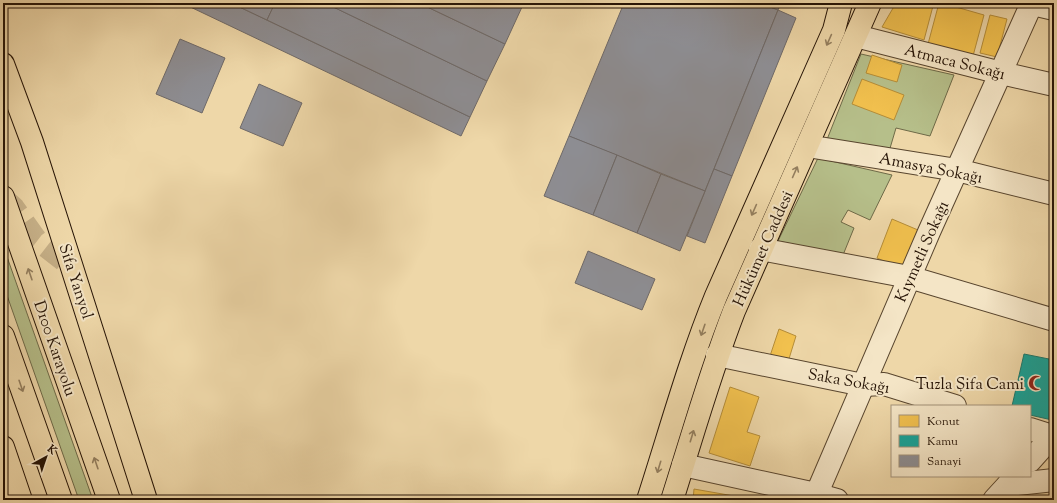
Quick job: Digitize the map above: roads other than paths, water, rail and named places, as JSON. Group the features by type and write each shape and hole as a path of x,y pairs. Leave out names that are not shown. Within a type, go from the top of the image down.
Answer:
{"main road":[{"name":"Hükümet Caddesi","path":"648,500 689,369 708,315 834,30 841,3"},
{"name":"Hükümet Caddesi","path":"672,500 718,355 734,311 760,249 870,3"},
{"name":"Sifa Yanyol","path":"3,64 32,142 146,500"},
{"name":"D100 Karayolu","path":"3,197 109,500"},
{"path":"3,336 61,500"},
{"path":"3,447 21,500"}],"street":[{"path":"1031,3 1054,9"},
{"name":"Kıymetli Sokağı","path":"822,498 863,385 909,277 1031,3"},
{"name":"Atmaca Sokağı","path":"856,36 1054,85"},
{"name":"Amasya Sokağı","path":"807,146 957,170 1054,194"},
{"path":"760,249 909,277 1054,320"},
{"name":"Saka Sokağı","path":"718,355 863,385 884,384 952,405"},
{"path":"1031,429 1053,435 1031,459"},
{"path":"683,465 822,498"},
{"path":"1006,487 1054,480"}],"tunnel":[{"path":"3,198 14,208 36,239 72,267"}],"place":[{"name":"Tuzla Şifa Cami","path":"1036,383"}]}
